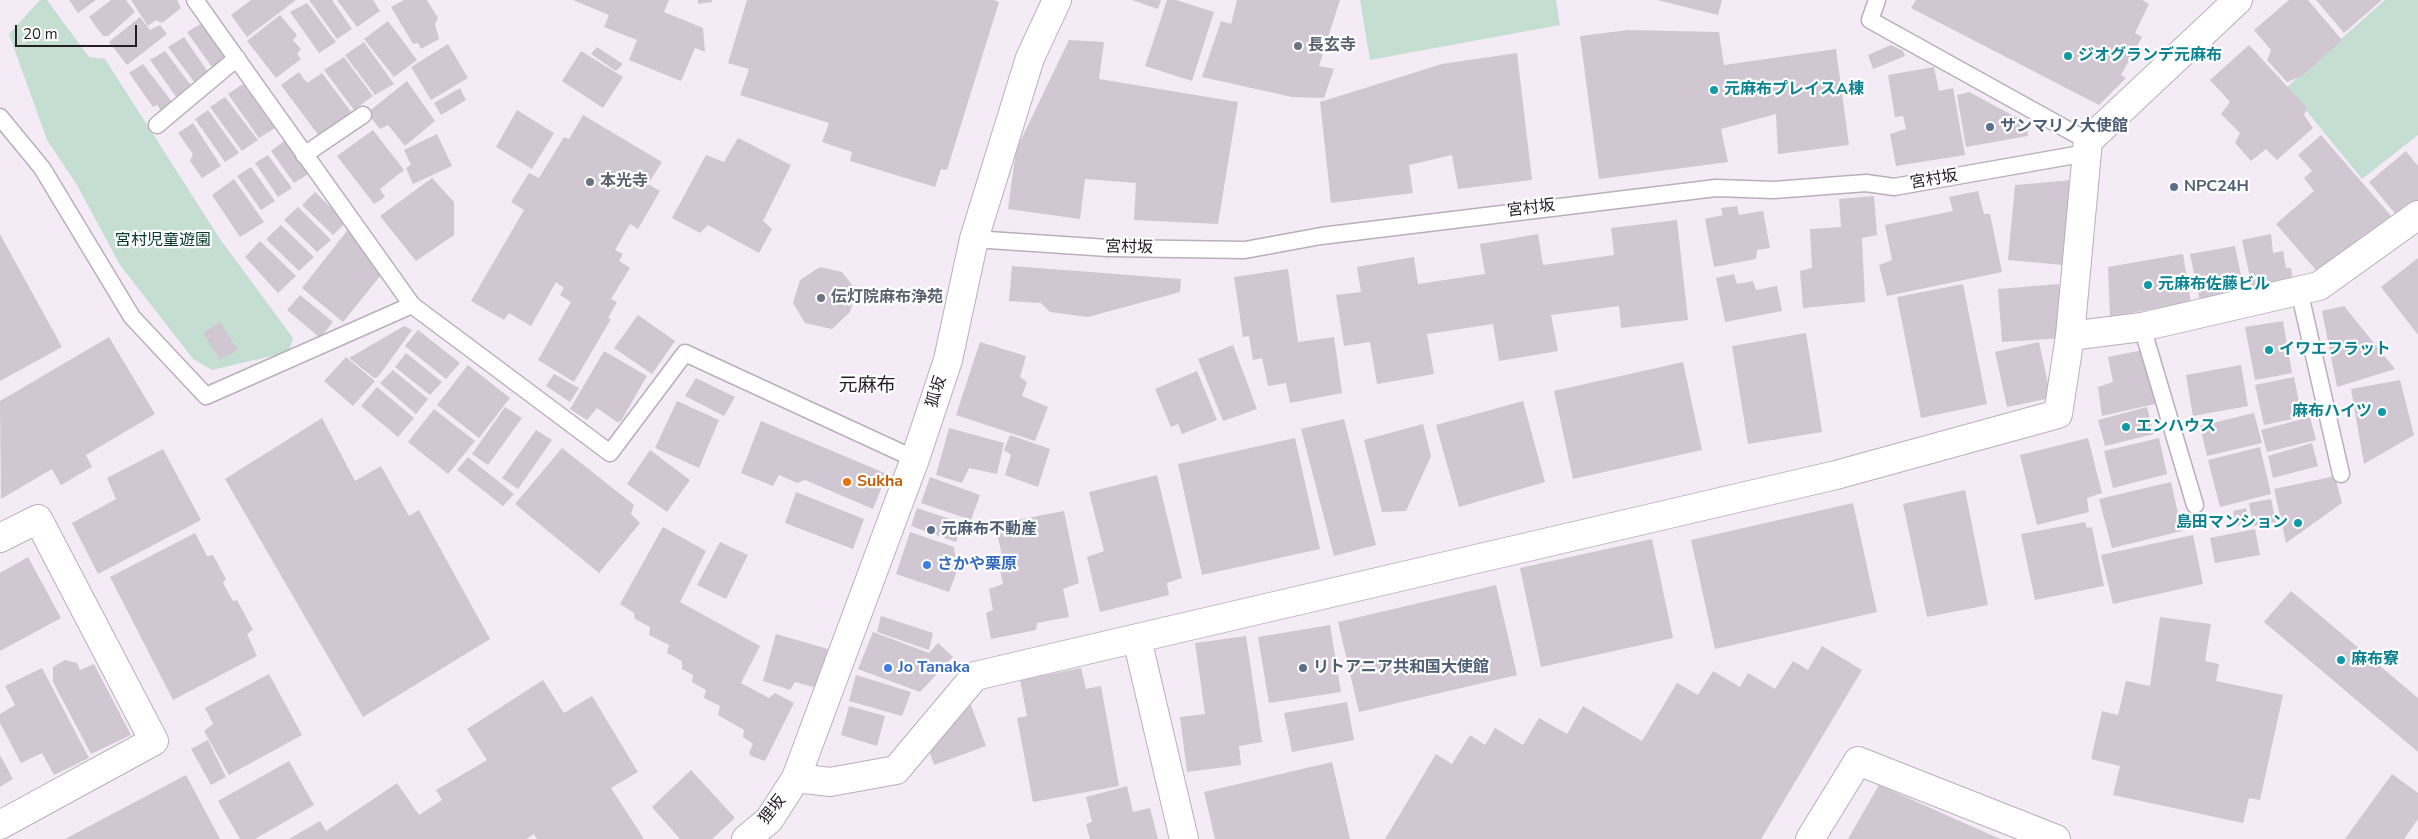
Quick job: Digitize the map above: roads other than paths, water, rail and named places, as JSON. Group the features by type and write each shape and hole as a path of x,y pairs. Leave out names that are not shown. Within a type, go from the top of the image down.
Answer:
{"street":[{"name":"狐坂","path":"796,778 915,459 948,360 974,239 1030,58 1057,0"},
{"path":"796,778 830,782 896,770 975,676 1836,474 2058,414 2070,336 2087,147 2238,0"},
{"path":"2070,336 2142,326 2319,286 2418,215"},
{"path":"0,538 38,519 154,740 0,825"},
{"path":"1137,639 1184,839"},
{"path":"1810,839 1858,761 2056,839"},
{"name":"狸坂","path":"746,839 772,830 796,778"}],"lane":[{"path":"1877,0 1870,20 2087,147"},
{"path":"204,3 237,58 412,305 610,453 685,353 915,459"},
{"path":"157,125 237,58"},
{"path":"304,155 363,115"},
{"path":"0,117 42,168 132,317 206,396 412,305"},
{"name":"宮村坂","path":"974,239 1108,248 1245,250 1321,236 1716,188 1774,190 1866,183 1894,187 2087,147"},
{"path":"2298,290 2341,474"},
{"path":"2142,326 2195,505"}],"place":[{"name":"長玄寺","path":"1298,46"},
{"name":"ジオグランデ元麻布","path":"2068,56"},
{"name":"元麻布プレイスA棟","path":"1714,90"},
{"name":"サンマリノ大使館","path":"1990,127"},
{"name":"本光寺","path":"590,182"},
{"name":"NPC24H","path":"2174,187"},
{"name":"元麻布佐藤ビル","path":"2148,285"},
{"name":"伝灯院麻布浄苑","path":"821,298"},
{"name":"イワエフラット","path":"2269,350"},
{"name":"麻布ハイツ","path":"2382,412"},
{"name":"エンハウス","path":"2126,427"},
{"name":"Sukha","path":"847,482"},
{"name":"島田マンション","path":"2298,523"},
{"name":"元麻布不動産","path":"931,530"},
{"name":"さかや栗原","path":"927,565"},
{"name":"麻布寮","path":"2341,660"},
{"name":"Jo Tanaka","path":"888,668"},
{"name":"リトアニア共和国大使館","path":"1303,668"}],"district":[{"name":"元麻布","path":"867,386"}],"park label":[{"name":"宮村児童遊園","path":"163,241"}]}
